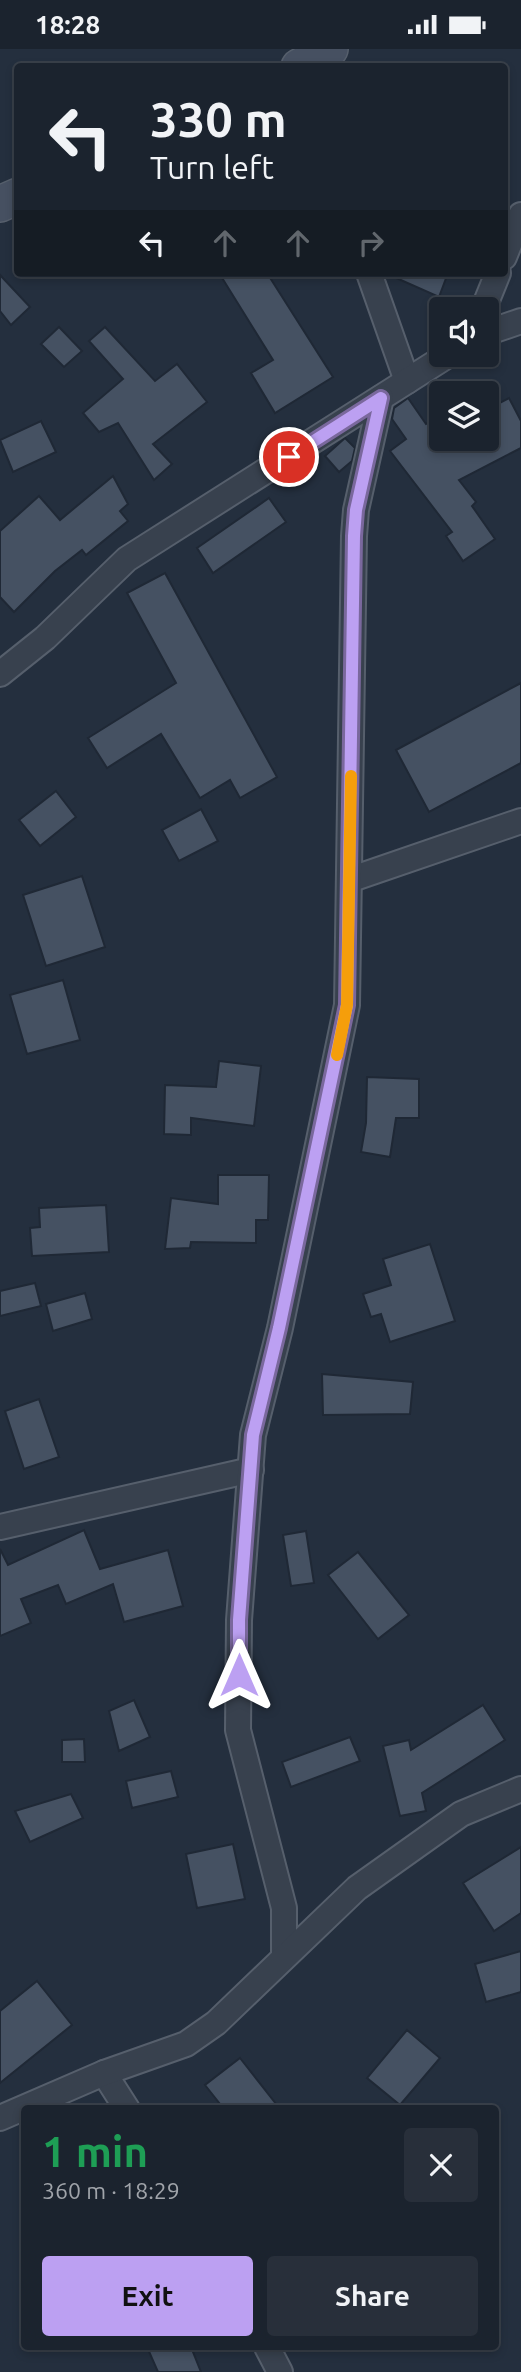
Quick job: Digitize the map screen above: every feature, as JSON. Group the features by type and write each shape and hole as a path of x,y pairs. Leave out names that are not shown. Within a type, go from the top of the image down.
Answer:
{"street":[{"path":"306,63 330,49"},
{"path":"508,247 521,215"},
{"path":"370,277 407,381"},
{"path":"488,297 496,277"},
{"path":"499,329 521,321"},
{"path":"0,674 45,639 127,559 429,367"},
{"path":"284,1956 284,1908 265,1823 239,1730 239,1620 253,1435 282,1315 347,1005 354,536 356,510 381,398"},
{"path":"349,880 521,821"},
{"path":"0,1527 251,1470"},
{"path":"30,2105 104,2073 186,2044 216,2023 357,1888 461,1814 521,1789"},
{"path":"104,2073 124,2105"},
{"path":"0,2118 21,2109"},
{"path":"268,2350 279,2372"}],"building":[{"path":"0,275 30,307 11,325 0,311"},
{"path":"221,277 270,277 333,377 275,413 251,373 273,360"},
{"path":"394,277 446,277 439,297"},
{"path":"59,327 82,351 64,367 41,344"},
{"path":"105,327 155,381 177,364 207,402 153,444 172,464 154,480 118,423 99,432 83,413 123,379 89,341"},
{"path":"408,398 426,424 429,422 429,451 499,451 499,403 509,398 521,421 521,448 459,480 476,502 472,506 495,539 463,561 446,536 452,532 390,451 406,439 392,419 394,408"},
{"path":"41,421 56,452 13,472 0,440"},
{"path":"345,438 355,448 352,461 339,472 325,456"},
{"path":"113,476 128,504 120,511 128,521 86,555 82,550 55,571 14,612 0,597 0,531 39,496 60,520"},
{"path":"269,498 286,522 213,573 197,548"},
{"path":"165,573 277,777 240,798 230,780 200,798 161,734 107,768 88,738 176,683 127,593"},
{"path":"521,683 521,763 429,812 396,750"},
{"path":"56,791 76,817 40,846 19,820"},
{"path":"201,809 218,841 179,861 162,830"},
{"path":"82,876 105,947 46,966 23,895"},
{"path":"63,980 80,1040 27,1054 10,995"},
{"path":"219,1061 261,1066 254,1126 191,1118 191,1135 164,1134 165,1085 216,1087"},
{"path":"367,1077 419,1079 419,1118 396,1118 390,1157 361,1152 366,1123"},
{"path":"218,1175 269,1175 268,1220 256,1220 256,1243 191,1242 190,1248 165,1249 171,1198 218,1204"},
{"path":"106,1205 109,1252 32,1256 30,1228 40,1227 39,1208"},
{"path":"430,1244 455,1321 390,1342 381,1314 371,1317 363,1294 391,1285 383,1259"},
{"path":"35,1283 41,1306 0,1316 0,1291"},
{"path":"85,1293 92,1319 53,1331 46,1304"},
{"path":"322,1374 413,1382 410,1414 323,1415"},
{"path":"39,1399 59,1457 24,1469 5,1411"},
{"path":"84,1530 100,1569 168,1550 183,1606 124,1622 113,1584 66,1604 58,1585 21,1599 31,1623 0,1636 0,1549 8,1565"},
{"path":"306,1531 314,1583 291,1586 283,1535"},
{"path":"358,1552 409,1615 378,1639 328,1575"},
{"path":"134,1700 150,1737 119,1751 109,1711"},
{"path":"483,1705 505,1740 422,1793 426,1811 400,1816 383,1746 409,1740 411,1750"},
{"path":"350,1737 360,1761 291,1787 282,1762"},
{"path":"84,1739 85,1762 62,1762 62,1740"},
{"path":"171,1771 178,1797 132,1808 126,1781"},
{"path":"71,1794 83,1818 30,1842 15,1811"},
{"path":"233,1844 245,1899 197,1908 186,1854"},
{"path":"521,1847 521,1913 494,1931 463,1883"},
{"path":"521,1951 521,1992 486,2002 475,1964"},
{"path":"37,1981 72,2025 0,2083 0,2011"},
{"path":"407,2030 440,2058 400,2105 367,2078"},
{"path":"240,2058 277,2105 221,2105 205,2085"},
{"path":"148,2350 192,2350 201,2372 158,2372"}],"slow traffic":[{"path":"337,1055 347,1005 351,776"}],"route":[{"path":"239,1675 239,1620 253,1435 279,1328 347,1005 354,536 356,510 381,398 289,457"}]}
